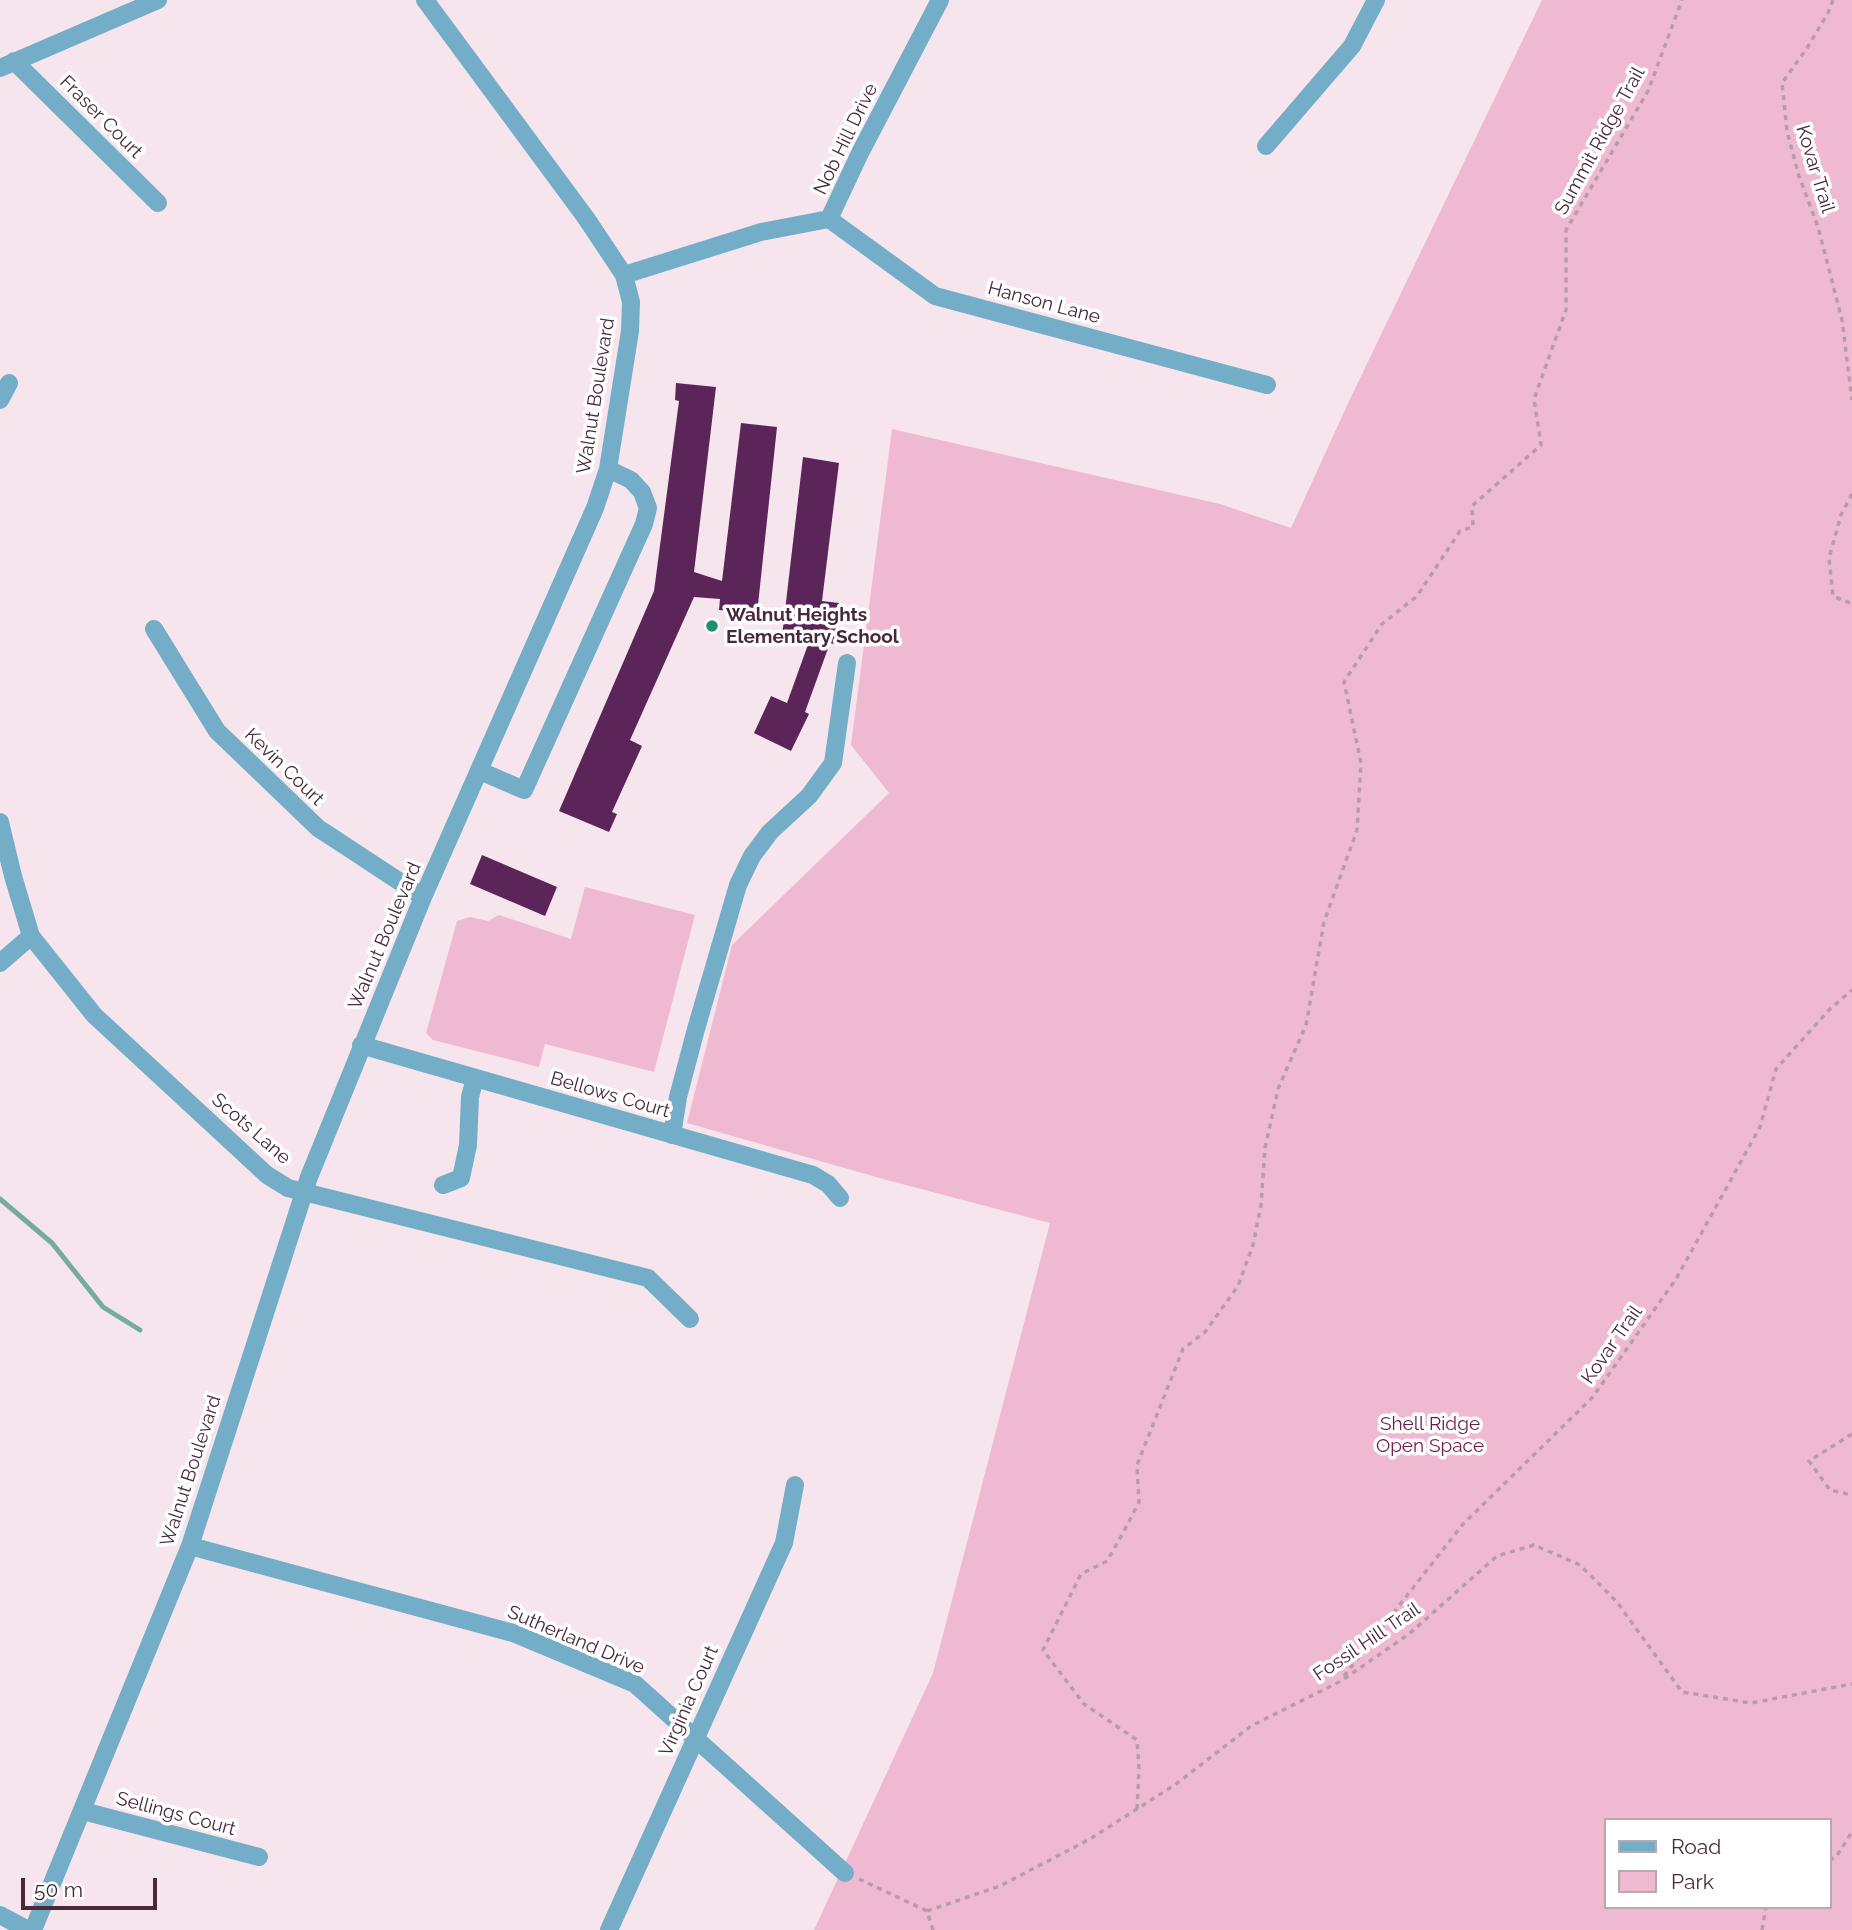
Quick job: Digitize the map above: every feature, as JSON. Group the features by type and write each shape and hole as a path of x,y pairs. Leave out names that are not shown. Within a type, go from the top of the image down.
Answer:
{"street":[{"path":"7,64 158,0"},
{"name":"Walnut Boulevard","path":"31,1930 83,1811 190,1546 303,1192 361,1045 393,975 423,897 595,508 608,469 630,331 631,302 624,275 586,218 425,0"},
{"name":"Nob Hill Drive","path":"624,275 761,233 829,219 860,153 940,0"},
{"path":"1266,146 1352,46 1376,0"},
{"name":"Fraser Court","path":"7,64 158,203"},
{"name":"Hanson Lane","path":"829,219 935,296 1267,385"},
{"path":"0,400 9,383"},
{"path":"480,771 524,790 644,524 648,508 642,492 631,480 608,469"},
{"name":"Kevin Court","path":"154,629 217,731 318,828 423,897"},
{"path":"672,1135 678,1097 738,885 752,856 770,832 809,796 833,763 847,663"},
{"name":"Scots Lane","path":"0,822 32,936 94,1015 267,1175 288,1188 648,1278 690,1319"},
{"path":"0,963 32,936"},
{"name":"Bellows Court","path":"361,1045 813,1175 828,1184 840,1198"},
{"path":"443,1185 461,1178 468,1145 470,1097 475,1078"},
{"name":"Virginia Court","path":"609,1930 784,1543 795,1485"},
{"name":"Sutherland Drive","path":"190,1546 513,1633 635,1684 845,1873"},
{"name":"Sellings Court","path":"83,1811 259,1857"},
{"path":"0,1914 31,1930"}],"path":[{"name":"Summit Ridge Trail","path":"1137,1809 1139,1769 1136,1740 1084,1704 1043,1650 1081,1574 1107,1561 1123,1533 1139,1502 1137,1465 1183,1349 1205,1332 1238,1286 1253,1245 1261,1205 1265,1149 1278,1089 1306,1025 1324,922 1357,830 1360,763 1344,682 1382,624 1417,596 1460,531 1473,527 1472,506 1541,445 1534,399 1566,310 1566,230 1648,91 1682,0"},
{"name":"Kovar Trail","path":"1833,0 1814,37 1782,83 1787,131 1799,176 1818,227 1843,320 1852,400"},
{"path":"1852,494 1841,515 1829,558 1833,596 1852,604"},
{"name":"Kovar Trail","path":"1341,1681 1463,1524 1592,1398 1682,1268 1760,1127 1776,1069 1829,1010 1852,990"},
{"path":"1852,1434 1809,1461 1830,1490 1852,1495"},
{"name":"Fossil Hill Trail","path":"927,1910 1000,1886 1090,1839 1176,1784 1251,1726 1341,1681 1409,1634 1497,1556 1534,1545 1580,1565 1608,1593 1682,1692 1751,1703 1852,1684"},
{"path":"1831,1859 1836,1857 1852,1832"},
{"path":"845,1873 927,1910 933,1930"},
{"path":"1762,1930 1766,1909"}],"green space":[{"name":"Shell Ridge Open Space","path":"1542,0 1852,0 1852,1930 814,1930 933,1673 1050,1223 687,1123 732,945 889,793 851,745 892,429 1220,504 1291,528"},
{"path":"585,887 695,915 654,1072 545,1044 539,1067 433,1040 426,1033 457,921 470,917 488,921 499,915 571,939"}],"building":[{"path":"676,383 716,387 694,572 722,581 741,423 777,427 757,614 719,610 720,599 694,597 630,740 642,746 612,812 617,814 609,832 559,811 654,591 679,401 675,400"},
{"path":"803,457 839,463 822,601 839,603 834,644 830,643 805,712 809,714 791,751 754,733 771,696 787,703 810,639 782,636"},
{"path":"482,855 557,887 545,916 470,884"}],"waterway":[{"path":"0,1199 52,1243 103,1307 140,1330"}],"place":[{"name":"Walnut Heights Elementary School","path":"712,626"}]}
